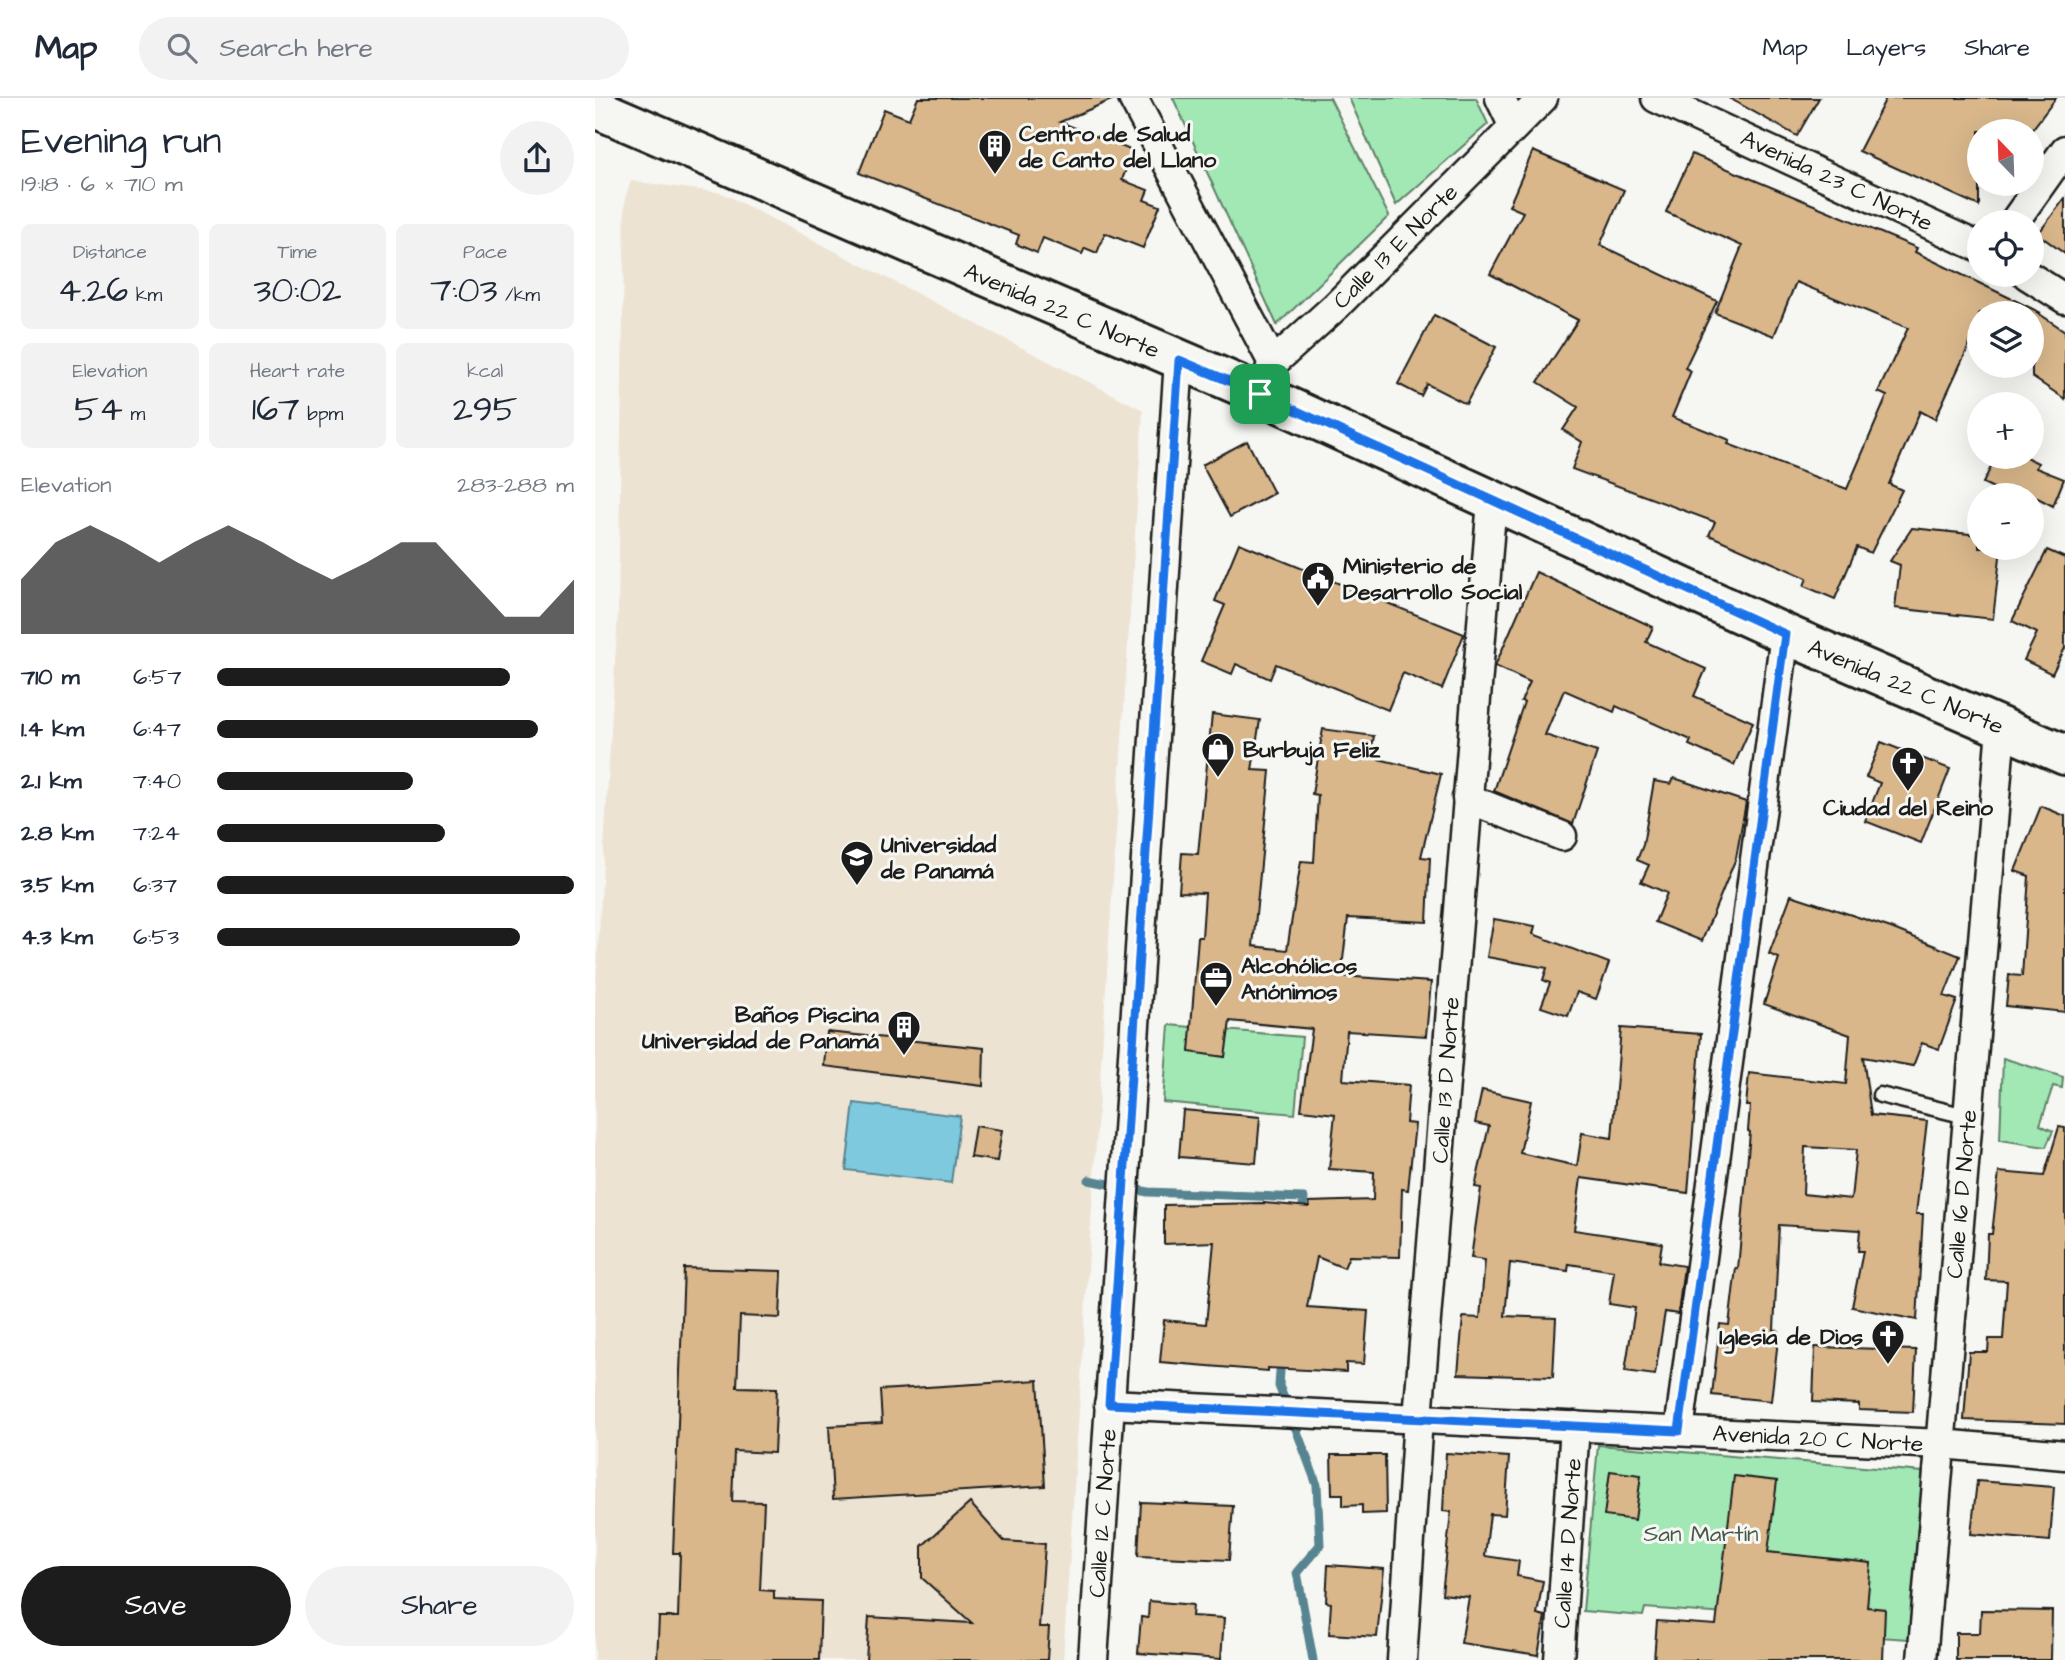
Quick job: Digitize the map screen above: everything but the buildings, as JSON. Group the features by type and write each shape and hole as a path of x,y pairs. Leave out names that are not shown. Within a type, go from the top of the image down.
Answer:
{"street":[{"path":"1133,98 1267,379"},
{"path":"1500,98 1514,127"},
{"name":"Calle 13 E Norte","path":"1267,379 1543,98"},
{"name":"Avenida 23 C Norte","path":"1656,98 1691,104 1967,241"},
{"name":"Avenida 22 C Norte","path":"595,108 1179,360 1267,379 1492,499 1785,634 2065,755"},
{"path":"2022,210 2065,150"},
{"path":"2044,286 2065,299"},
{"name":"Calle 12 C Norte","path":"1093,1660 1179,360"},
{"name":"Calle 13 D Norte","path":"1402,1660 1418,1418 1492,499"},
{"path":"1679,1431 1785,634"},
{"name":"Calle 16 D Norte","path":"1922,1660 1966,1115 2001,728"},
{"path":"1467,798 1562,836"},
{"name":"Avenida 20 C Norte","path":"1109,1404 1941,1444 2065,1455"},
{"name":"Calle 14 D Norte","path":"1559,1660 1576,1426"}],"lane":[{"path":"1880,1095 1966,1115"}],"shaded area":[{"name":"Universidad de Panamá","path":"631,181 722,193 1143,410 1063,1660 595,1660 595,999 618,613 625,199"}],"green space":[{"path":"1173,98 1330,98 1389,216 1277,325"},
{"path":"1349,98 1476,98 1488,124 1396,205"},
{"path":"1169,1025 1302,1037 1295,1114 1163,1102"},
{"path":"2003,1058 2063,1077 2062,1088 2053,1086 2040,1125 2053,1131 2046,1147 2000,1140"},
{"name":"San Martín","path":"1598,1445 1923,1472 1909,1639 1833,1634 1740,1615 1645,1608 1643,1616 1583,1611"}],"water":[{"path":"854,1103 960,1116 951,1183 846,1170"}],"waterway":[{"path":"1089,1180 1148,1192 1304,1198 1301,1218"},
{"path":"1281,1357 1279,1386 1288,1408"},
{"path":"1292,1418 1317,1485 1320,1545 1297,1572 1313,1660"}],"place":[{"name":"Centro de Salud de Canto del Llano","path":"995,176"},
{"name":"Ministerio de Desarrollo Social","path":"1318,608"},
{"name":"Burbuja Feliz","path":"1218,779"},
{"name":"Ciudad del Reino","path":"1908,793"},
{"name":"Universidad de Panamá","path":"857,887"},
{"name":"Alcohólicos Anónimos","path":"1216,1008"},
{"name":"Baños Piscina Universidad de Panamá","path":"904,1057"},
{"name":"Iglesia de Dios","path":"1888,1366"}],"route":[{"path":"1179,360 1260,394 1785,634 1679,1431 1109,1404 1179,360"}]}
